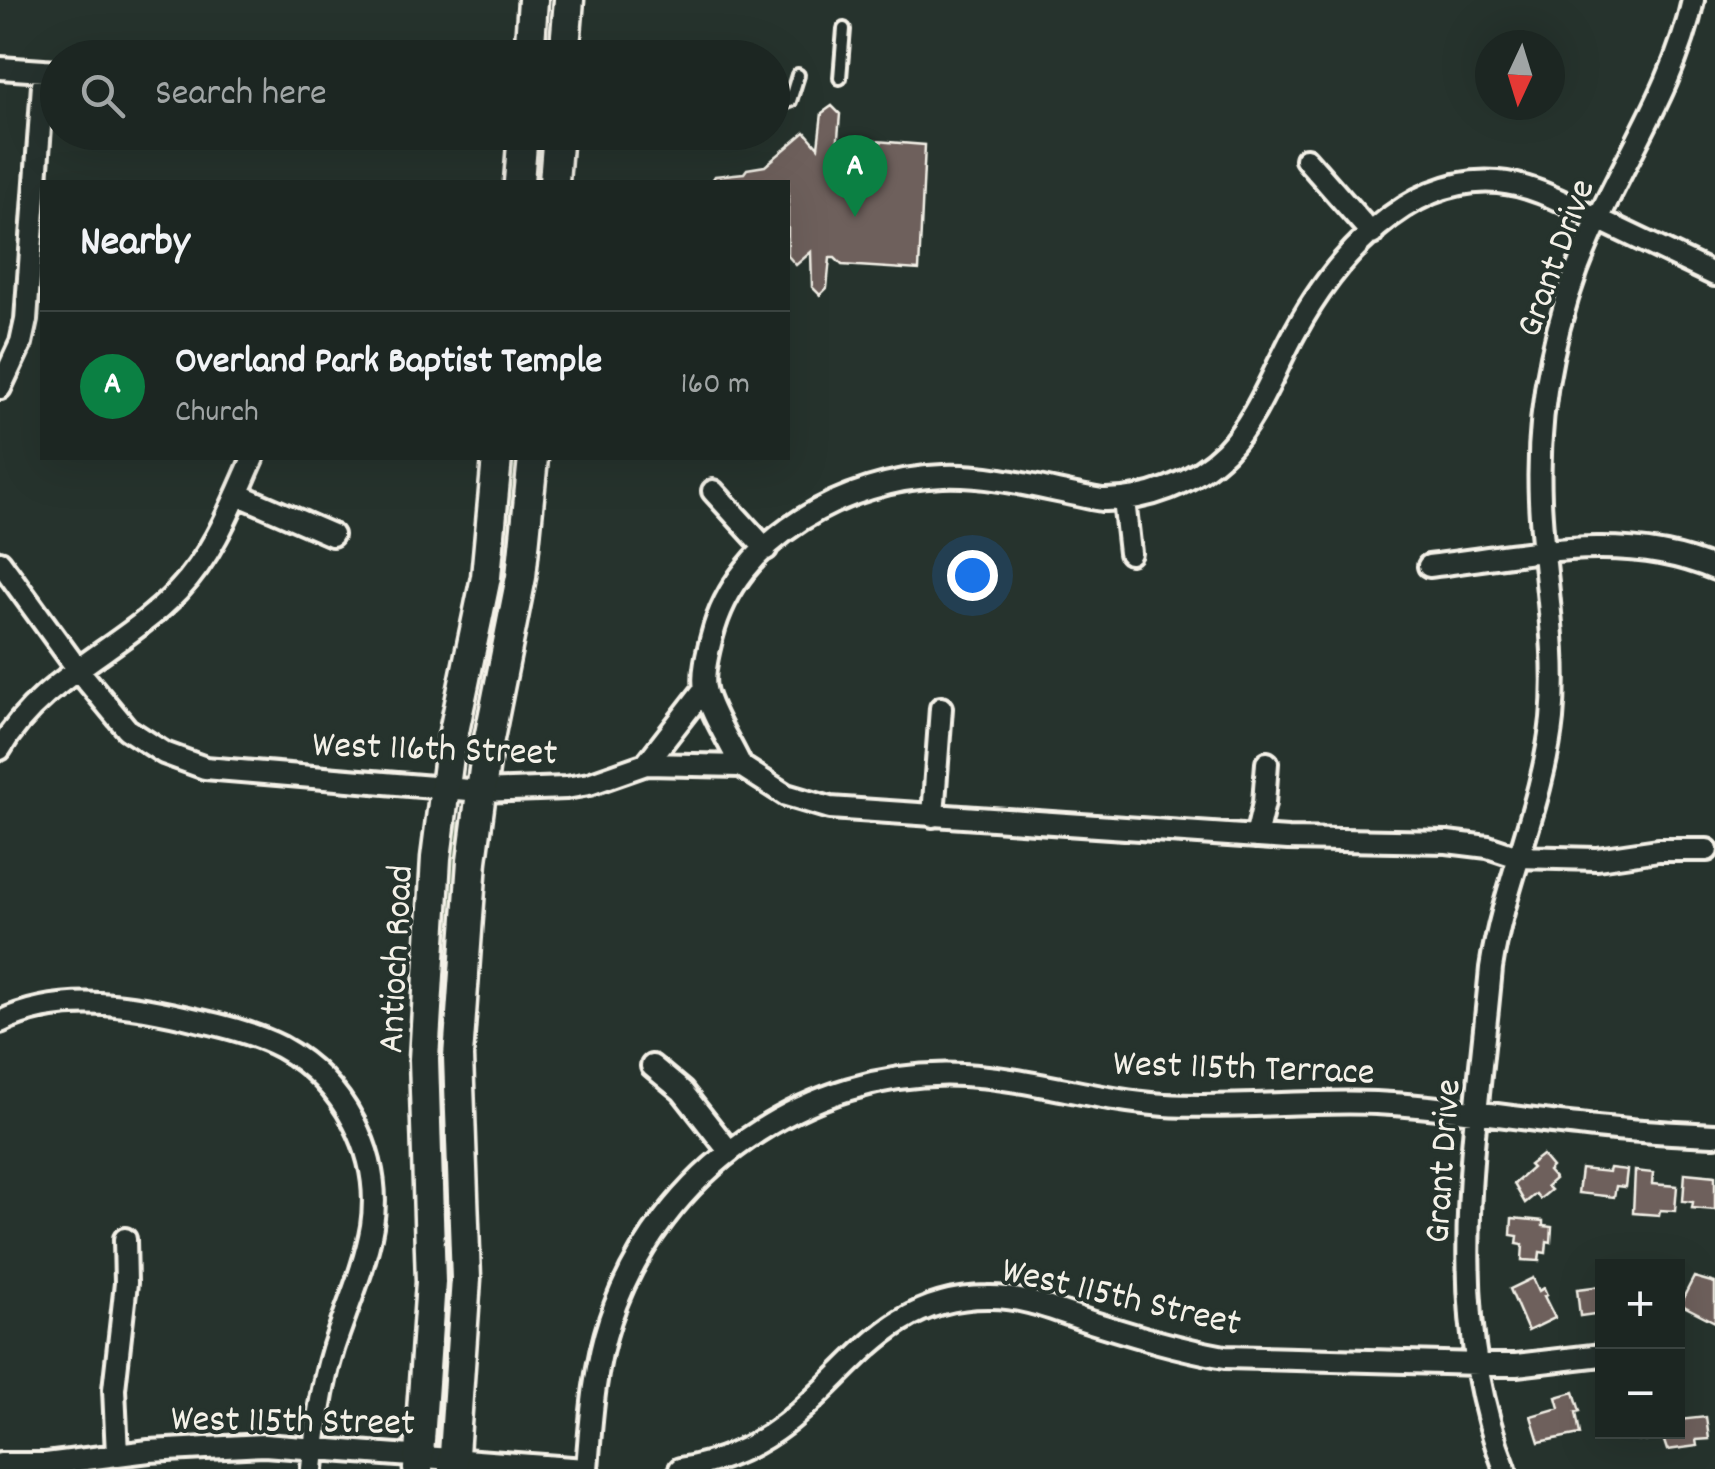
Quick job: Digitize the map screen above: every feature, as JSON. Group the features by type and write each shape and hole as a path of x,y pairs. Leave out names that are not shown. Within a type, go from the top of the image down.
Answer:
{"main road":[{"path":"530,40 533,0"},
{"path":"566,40 569,0"},
{"path":"519,180 522,150"},
{"path":"554,180 557,150"},
{"name":"Antioch Road","path":"418,1462 432,1282 424,1023 444,789 486,577 497,460"},
{"name":"Antioch Road","path":"454,1463 466,1279 458,1058 472,861 481,791 522,577 533,460"}],"street":[{"name":"Grant Drive","path":"1506,1469 1477,1364 1468,1294 1468,1243 1490,968 1498,924 1534,810 1552,718 1554,671 1540,467 1544,406 1566,303 1598,220 1674,65 1693,0"},
{"path":"0,68 40,71"},
{"path":"0,388 21,342 26,320 42,150"},
{"path":"1306,158 1372,234"},
{"path":"1707,850 1658,850 1598,859 1518,857 1488,847 1447,842 1256,837 812,804 786,795 740,766 705,688 708,652 724,602 738,579 785,531 830,504 865,489 906,479 971,476 1102,500 1124,500 1168,489 1200,472 1224,454 1246,424 1316,296 1339,267 1400,209 1422,196 1474,181 1501,182 1540,192 1715,275"},
{"path":"0,749 8,734 43,696 176,594 216,538 252,460"},
{"path":"713,491 766,549"},
{"path":"237,494 332,535"},
{"path":"1124,500 1130,553"},
{"path":"1428,566 1617,548 1662,554 1715,569"},
{"name":"West 116th Street","path":"0,562 126,729 177,760 236,773 481,791 577,786 646,764 740,766"},
{"path":"646,764 705,688"},
{"path":"933,816 941,708"},
{"path":"1256,837 1267,763"},
{"path":"0,1022 24,1012 64,1004 172,1014 250,1034 296,1057 334,1091 360,1133 372,1180 372,1226 322,1389 313,1459"},
{"path":"652,1066 682,1092 728,1151"},
{"name":"West 115th Terrace","path":"586,1469 598,1365 610,1320 627,1277 649,1239 676,1203 728,1151 756,1130 823,1098 870,1083 961,1074 1166,1105 1376,1103 1582,1126 1715,1135"},
{"path":"118,1455 114,1389 126,1282 124,1239"},
{"name":"West 115th Street","path":"680,1469 733,1454 782,1427 870,1343 907,1318 934,1306 977,1297 1022,1300 1184,1350 1225,1357 1516,1364 1595,1356"},
{"name":"West 115th Street","path":"0,1464 46,1464 226,1445 313,1459 586,1469"}],"lane":[{"path":"840,78 844,29"},
{"path":"790,101 798,75"}],"green space":[{"path":"509,460 525,460 513,582 479,744 474,743 474,736 501,597"},
{"path":"454,823 459,823 459,834 448,981 456,1210 444,1416 450,1250 441,1191 435,1080 447,872"}],"building":[{"path":"832,106 840,114 837,150 851,139 925,145 919,270 842,265 830,258 827,288 820,295 812,287 811,252 796,265 790,258 790,180 712,180 715,176 765,166 784,150 790,150 790,145 805,132 818,147 822,113"},
{"path":"1542,1155 1552,1167 1548,1171 1555,1179 1547,1186 1551,1190 1540,1199 1536,1194 1525,1203 1514,1184"},
{"path":"1610,1168 1627,1170 1625,1187 1616,1186 1614,1197 1578,1193 1581,1169 1609,1172"},
{"path":"1635,1171 1653,1173 1652,1184 1677,1186 1675,1211 1660,1210 1659,1215 1633,1213"},
{"path":"1685,1173 1715,1176 1715,1210 1692,1208 1693,1202 1683,1201"},
{"path":"1512,1218 1543,1221 1543,1226 1552,1227 1551,1242 1547,1241 1546,1253 1540,1252 1539,1261 1522,1260 1523,1245 1517,1244 1518,1236 1511,1235"},
{"path":"1694,1277 1715,1283 1715,1322 1685,1307 1685,1294"},
{"path":"1533,1278 1539,1291 1544,1288 1555,1318 1528,1331 1510,1289"},
{"path":"1595,1287 1595,1314 1580,1316 1577,1289"},
{"path":"1574,1392 1580,1411 1576,1412 1580,1434 1539,1442 1531,1416 1559,1408 1556,1397"},
{"path":"1706,1417 1709,1439 1696,1440 1697,1446 1667,1450 1663,1439 1685,1439 1685,1419"}],"place":[{"name":"Overland Park Baptist Temple","path":"855,217"}]}
